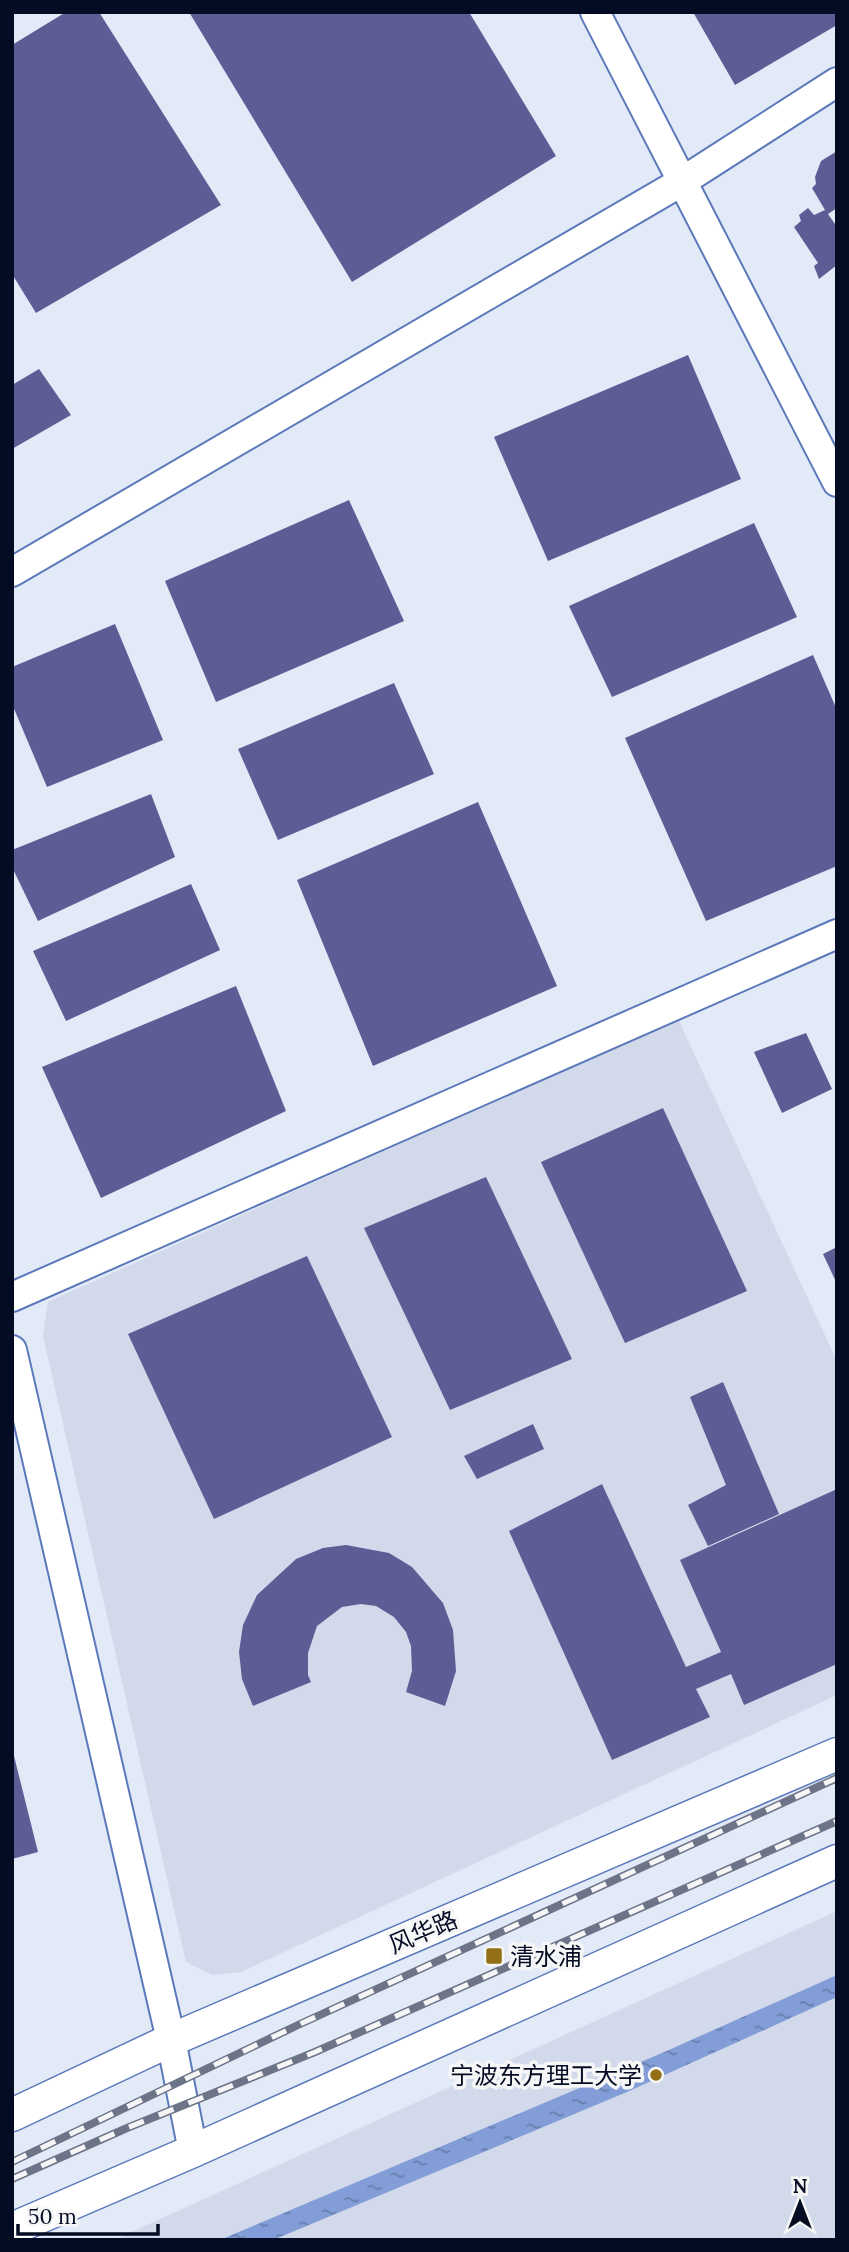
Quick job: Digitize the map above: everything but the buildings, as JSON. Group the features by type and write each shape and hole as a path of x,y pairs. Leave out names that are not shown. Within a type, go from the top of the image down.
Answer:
{"main road":[{"name":"风华路","path":"12,2115 171,2040 837,1754"},
{"path":"12,2229 193,2151 837,1861"}],"street":[{"path":"595,12 837,482"},
{"path":"12,572 683,181 837,82"},
{"path":"12,1297 837,934"},
{"path":"12,1350 171,2040 193,2151"}],"shaded area":[{"path":"678,1019 837,1361 837,1695 241,1972 212,1975 186,1962 43,1336 48,1302"},
{"name":"宁波东方理工大学","path":"837,1911 837,2240 114,2240"}],"water":[{"path":"837,1975 837,1997 627,2092 273,2240 220,2240 662,2053"}],"railway":[{"path":"12,2162 298,2025 837,1778"},
{"path":"12,2179 127,2128 315,2052 837,1821"}],"place":[{"name":"清水浦","path":"494,1956"},
{"name":"宁波东方理工大学","path":"656,2075"}]}
